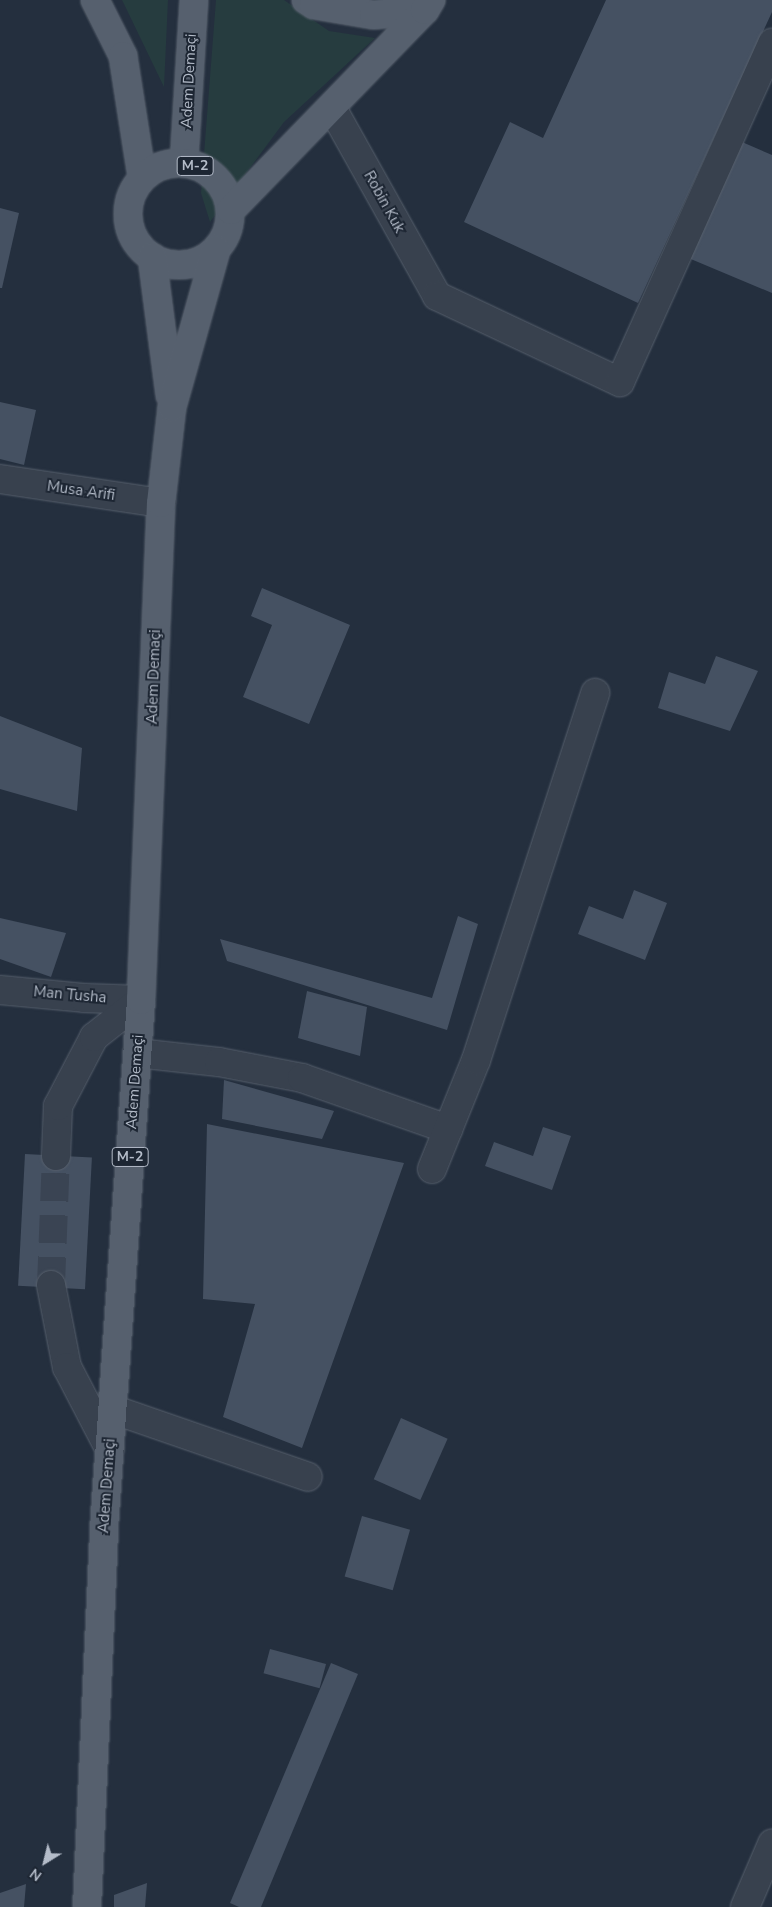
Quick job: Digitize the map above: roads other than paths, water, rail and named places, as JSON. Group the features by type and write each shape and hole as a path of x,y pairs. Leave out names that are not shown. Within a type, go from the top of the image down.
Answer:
{"main road":[{"path":"95,0 123,56 142,178"},
{"name":"Adem Demaçi","path":"184,162 194,0"},
{"path":"306,0 314,5 374,15 428,5"},
{"path":"231,210 332,108 428,5"},
{"name":"M-2","path":"184,162 206,170 212,175 222,186 231,210 228,230 216,250 196,262 174,265 152,257 135,241 128,220 130,197 142,178 161,165 184,162"},
{"name":"Adem Demaçi","path":"87,1907 112,1409 141,1000 161,503 172,407 216,250"},
{"name":"Adem Demaçi","path":"152,257 172,407"}],"street":[{"name":"Robin Kuk","path":"332,108 437,296 620,382 772,43"},
{"name":"Musa Arifi","path":"0,479 161,503"},
{"path":"432,1169 476,1060 595,692"},
{"name":"Man Tusha","path":"0,990 84,998 141,1000"},
{"path":"56,1156 58,1106 94,1037 141,1000"},
{"path":"137,1053 219,1062 302,1078 448,1129"},
{"path":"51,1285 67,1367 110,1450"},
{"path":"112,1409 308,1477"},
{"path":"745,1907 772,1844"}],"tunnel":[{"path":"51,1285 56,1156"}]}
